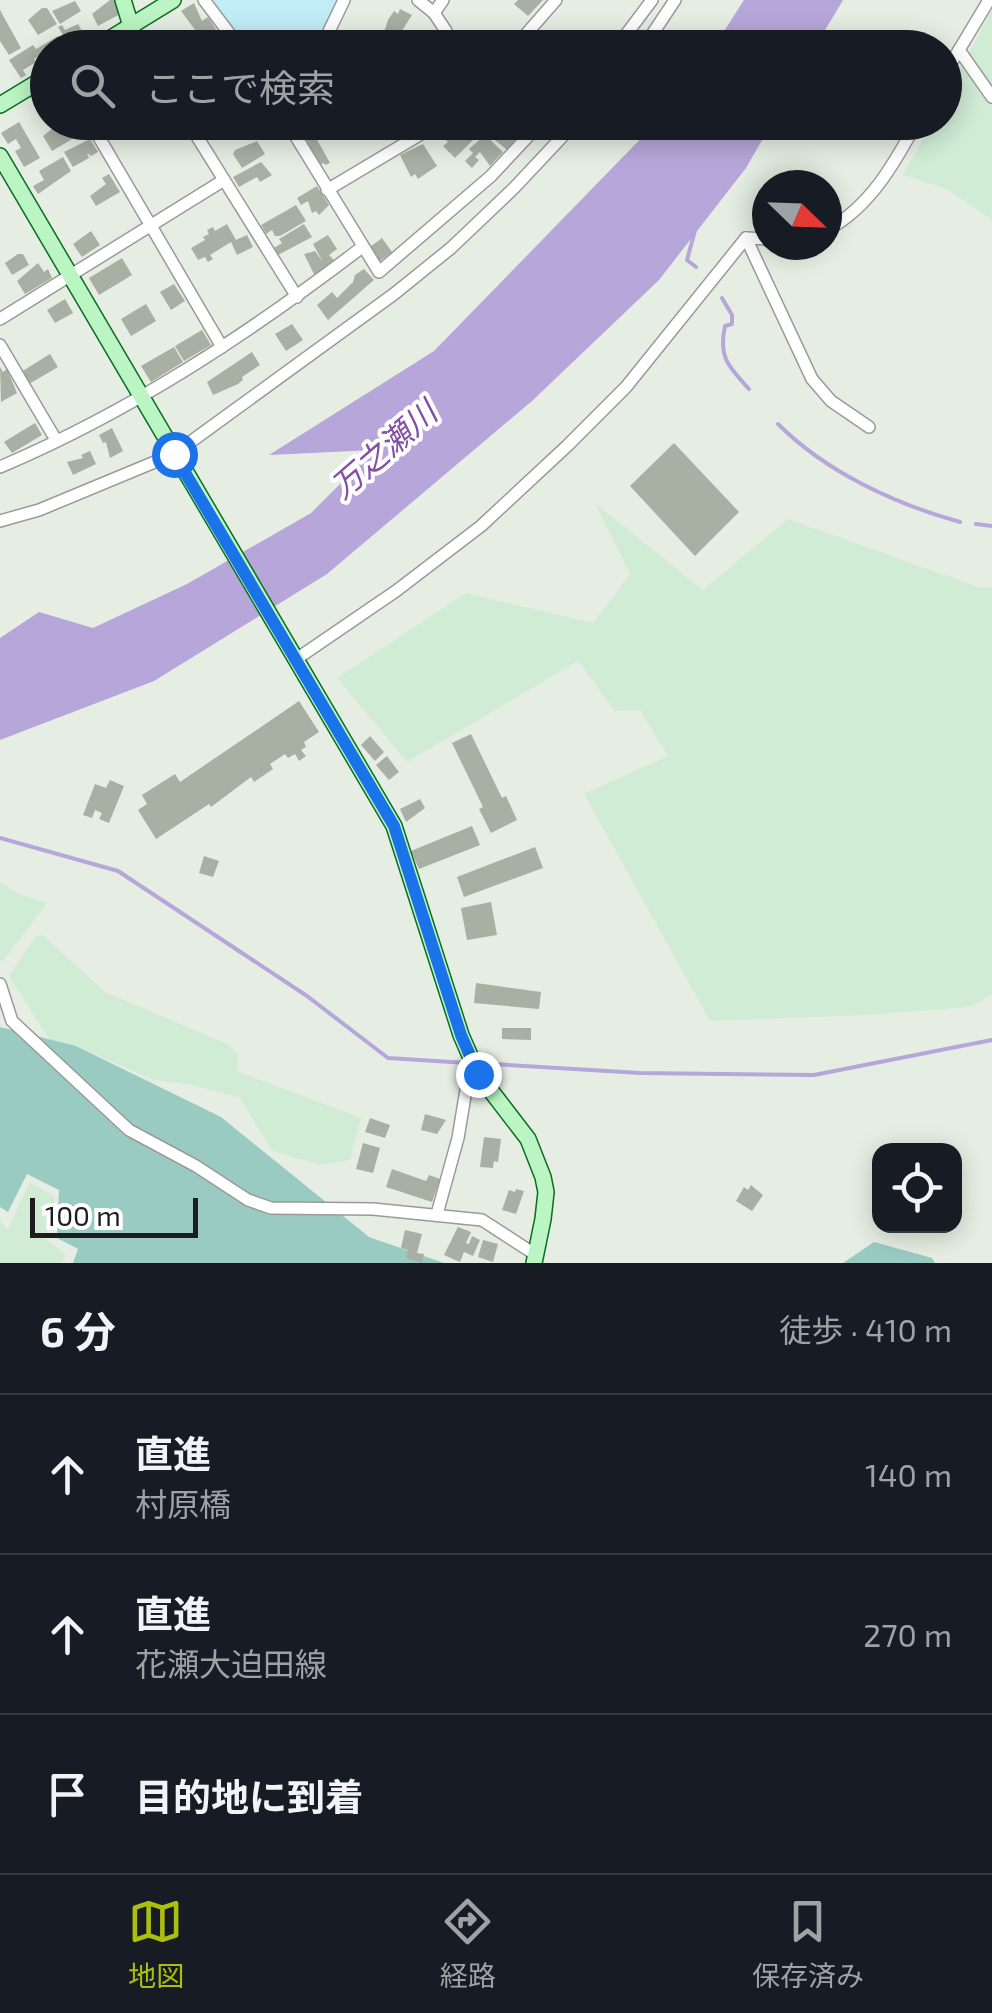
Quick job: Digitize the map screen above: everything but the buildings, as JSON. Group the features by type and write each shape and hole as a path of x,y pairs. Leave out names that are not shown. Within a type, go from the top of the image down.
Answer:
{"street":[{"path":"124,0 133,30"},
{"path":"124,30 173,0"},
{"path":"204,0 227,30"},
{"path":"329,30 344,0"},
{"path":"418,0 434,13 445,30"},
{"path":"434,13 443,0"},
{"path":"530,30 556,0"},
{"path":"630,30 652,0"},
{"path":"655,30 675,0"},
{"path":"962,45 989,0"},
{"path":"962,54 992,97"},
{"path":"0,105 30,87"},
{"path":"100,140 222,347"},
{"path":"199,140 296,297"},
{"path":"298,140 379,272 492,176 518,140"},
{"path":"327,190 411,140"},
{"path":"0,521 176,458 451,248 559,140"},
{"path":"842,221 870,196 906,140"},
{"path":"0,156 394,826 461,1035 478,1074 528,1139 542,1177 546,1192 535,1259 482,1220 437,1214 271,1208 248,1200 196,1166 128,1130 12,1021 0,984"},
{"path":"0,318 224,180"},
{"path":"294,658 396,591 470,534 566,446 626,387 746,238"},
{"path":"746,238 752,238"},
{"path":"746,238 812,379 831,401 869,428"},
{"path":"0,467 142,399 296,297 362,248"},
{"path":"0,346 56,440"},
{"path":"437,1214 458,1138 466,1090 478,1074"}],"green space":[{"path":"992,10 992,220 949,190 903,175 923,140 962,140 962,66"},
{"path":"595,503 703,590 788,519 978,587 992,587 992,995 969,1007 710,1021 584,794 668,756 640,710 615,711 578,661 407,762 337,678 466,593 593,623 630,574"},
{"path":"0,882 19,894 47,903 3,961 0,960"},
{"path":"43,935 105,992 227,1044 238,1054 237,1071 361,1118 350,1160 320,1165 272,1151 240,1098 153,1080 76,1046 49,1039 9,976 36,936"},
{"path":"30,1182 55,1197 46,1239 67,1256 59,1263 0,1263 0,1221 8,1229"}],"shaded area":[{"path":"213,0 339,0 324,30 231,30"},
{"path":"0,1027 76,1046 221,1117 369,1237 444,1263 73,1263 78,1249 57,1238 59,1190 27,1174 8,1212 0,1207"},
{"path":"874,1242 932,1258 935,1263 843,1263"}],"water":[{"path":"744,0 843,0 825,30 725,30"},
{"name":"万之瀬川","path":"639,140 762,140 746,168 659,280 532,401 327,574 154,681 0,740 0,638 39,612 93,628 187,584 311,513 374,450 269,455 434,351"}],"waterway":[{"path":"696,227 687,260 696,267"},
{"path":"722,298 732,315 732,324 725,326 724,354 749,389"},
{"path":"778,424 818,457 863,484 960,522"},
{"path":"976,524 992,526"},
{"path":"0,838 118,871 307,996 388,1058 467,1063"},
{"path":"477,1063 640,1073 814,1075 992,1040"}],"route":[{"path":"174,454 382,800 405,852 461,1035 478,1074"}]}
